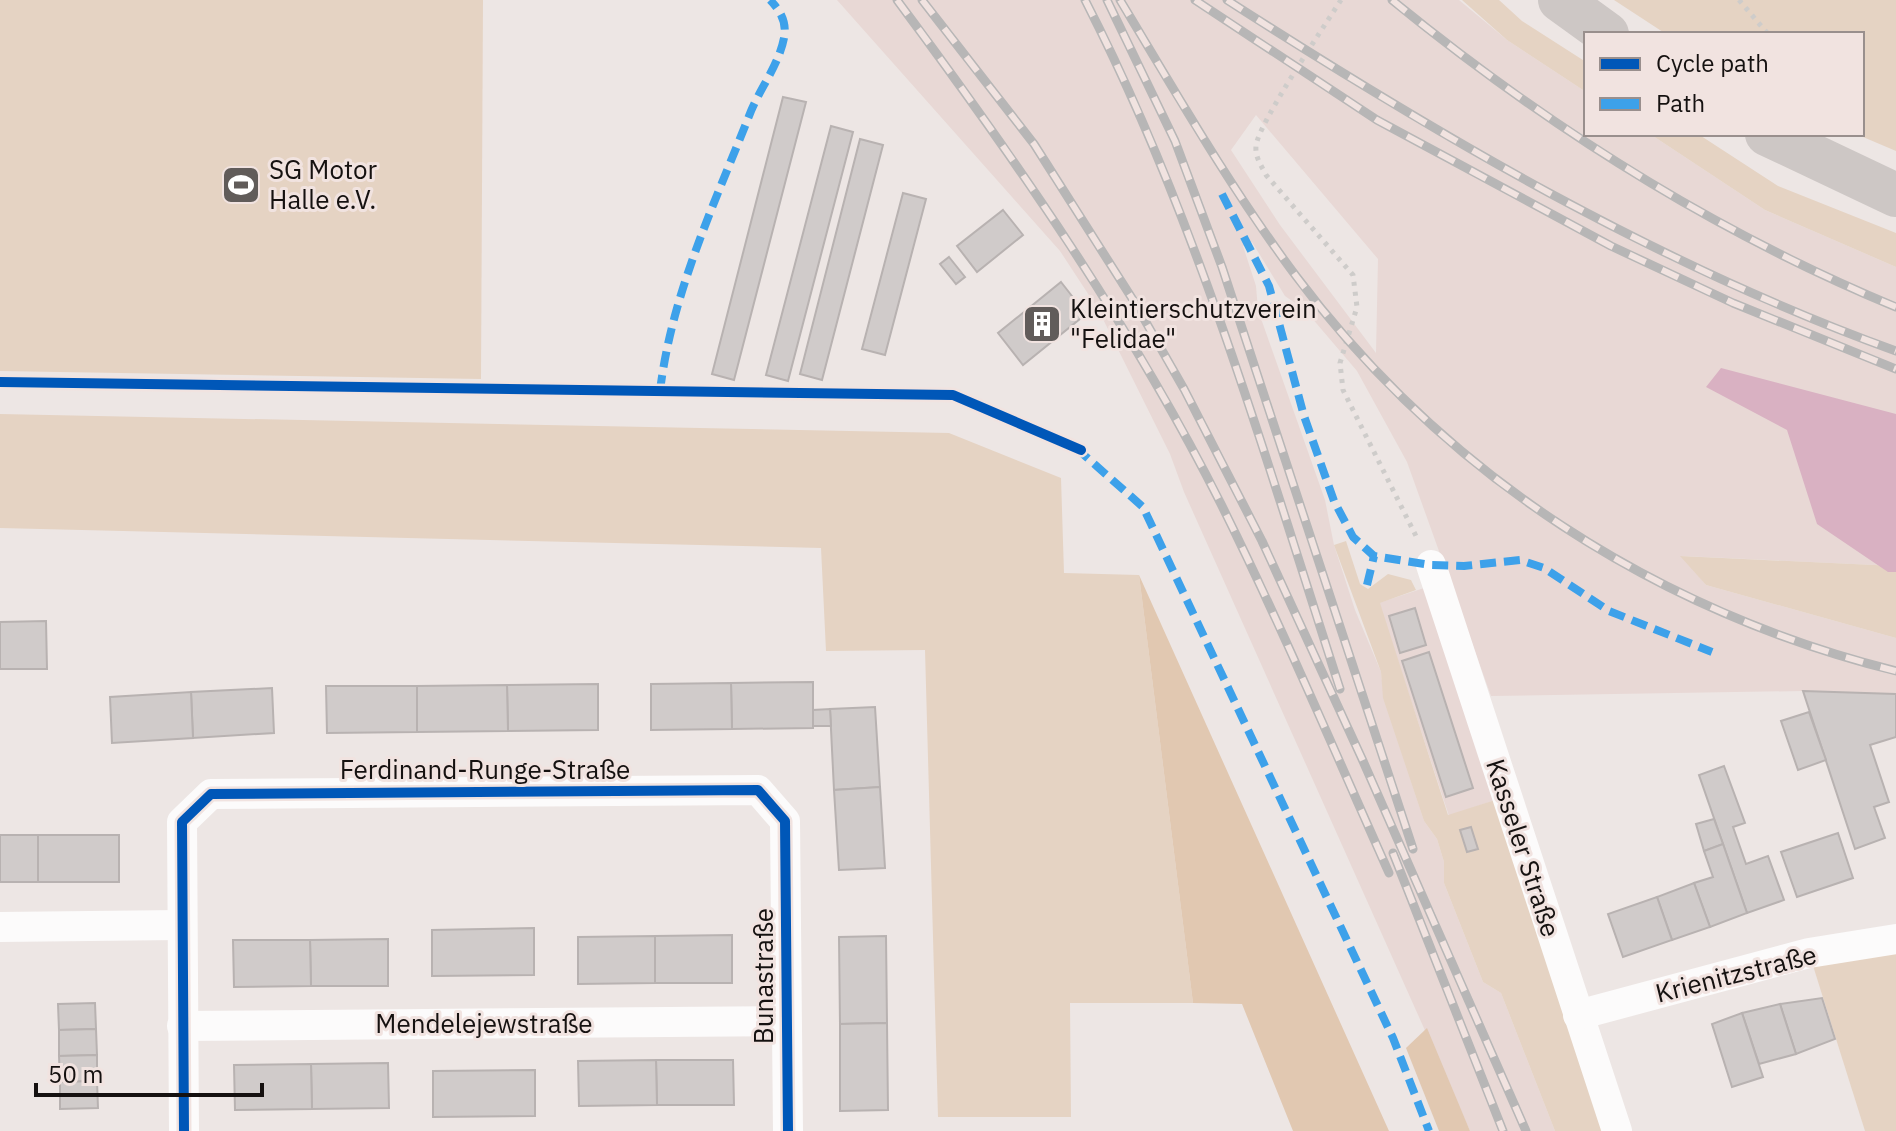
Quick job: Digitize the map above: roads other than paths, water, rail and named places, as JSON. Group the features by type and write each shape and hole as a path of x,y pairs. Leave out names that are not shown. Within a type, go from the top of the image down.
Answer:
{"main road":[{"path":"1560,0 1604,32"},
{"path":"1771,136 1896,195"}],"street":[{"name":"Kasseler Straße","path":"1431,565 1617,1131"},
{"name":"Ferdinand-Runge-Straße","path":"180,925 182,822 211,794 758,790 785,821"},
{"name":"Bunastraße","path":"785,821 788,1131"},
{"path":"0,927 180,925 184,1131"},
{"name":"Krienitzstraße","path":"1578,1015 1809,953 1896,939"},
{"name":"Mendelejewstraße","path":"182,1026 786,1021"}],"railway":[{"path":"897,0 1028,183 1149,372 1221,504 1265,595 1389,873"},
{"path":"922,0 1034,144 1135,303 1184,389 1262,541 1526,1131"},
{"path":"1085,0 1162,167 1195,253 1256,427 1340,689"},
{"path":"1107,0 1175,141 1222,267 1413,849"},
{"path":"1120,0 1205,140 1296,276 1355,348 1419,413 1488,473 1562,526 1640,572 1722,612 1807,645 1896,671"},
{"path":"1195,0 1377,120 1611,246 1733,303 1896,369"},
{"path":"1227,0 1388,100 1552,194 1721,279 1896,351"},
{"path":"1392,0 1509,90 1633,172 1762,245 1896,307"},
{"path":"1393,853 1503,1131"}],"place":[{"name":"SG Motor Halle e.V.","path":"241,185"},
{"name":"Kleintierschutzverein \"Felidae\"","path":"1042,324"}]}
